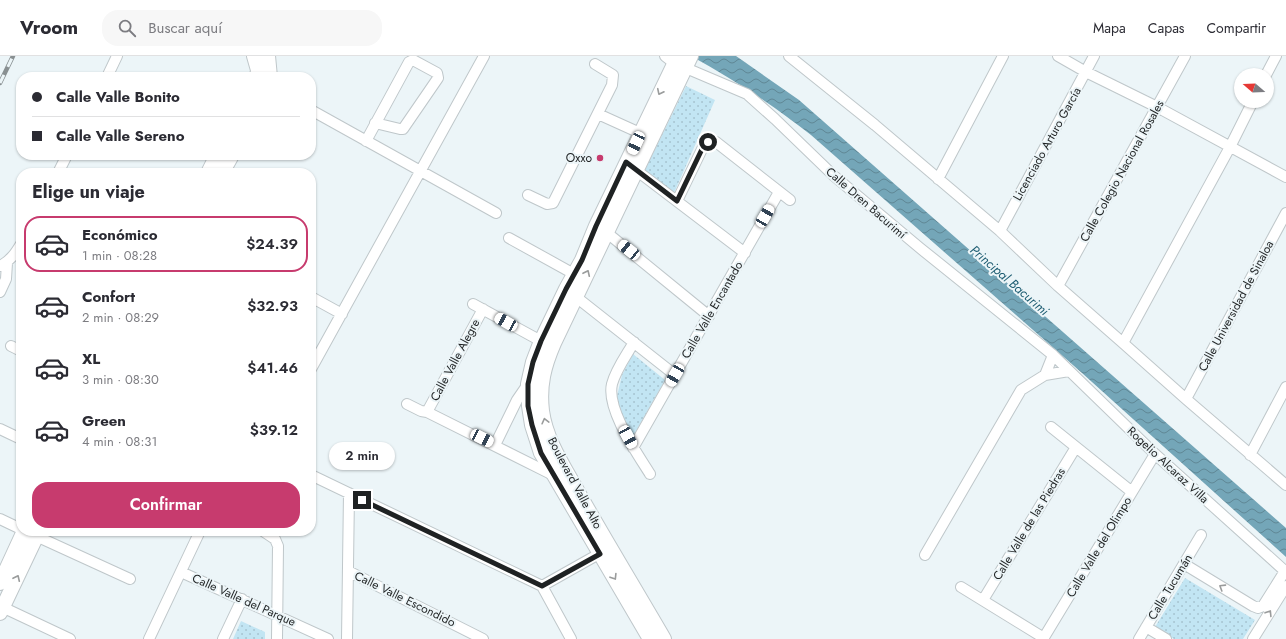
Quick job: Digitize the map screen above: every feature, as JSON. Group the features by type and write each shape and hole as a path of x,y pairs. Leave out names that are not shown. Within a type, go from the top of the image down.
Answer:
{"street":[{"path":"109,72 117,56"},
{"path":"254,56 258,72"},
{"path":"268,56 270,72"},
{"path":"316,359 484,56"},
{"path":"789,56 875,125 1000,231 1058,286 1286,485"},
{"path":"938,179 1003,56"},
{"path":"1058,56 1086,72 1157,107 1286,177"},
{"name":"Licenciado Arturo García","path":"1000,231 1094,56"},
{"name":"Calle Colegio Nacional Rosales","path":"1058,286 1185,56"},
{"path":"1270,68 1276,56"},
{"path":"366,141 410,61 414,60 437,73 438,78 403,129 376,123"},
{"name":"Boulevard Valle Alto","path":"664,639 553,475 541,453 532,425 528,406 528,384 533,362 541,341 606,232 631,166 640,133 680,60"},
{"name":"Boulevard Valle Alto","path":"650,639 554,449 542,411 541,386 545,365 571,293 574,274 631,166 680,60"},
{"name":"Calle Dren Bacurimí","path":"680,60 747,94 834,176 920,248 1053,355"},
{"path":"528,195 547,204 553,203 612,85 613,75 595,64"},
{"path":"1123,343 1230,147 1250,108"},
{"path":"316,113 496,213"},
{"path":"598,114 640,133"},
{"path":"677,201 704,145 711,141 716,142 790,200"},
{"path":"631,166 744,253"},
{"name":"Calle Valle Encantado","path":"634,448 779,192"},
{"name":"Calle Universidad de Sinaloa","path":"1186,399 1286,212"},
{"path":"606,232 709,316"},
{"path":"509,238 574,274"},
{"path":"0,292 6,279 3,264 13,258 16,253"},
{"path":"571,293 675,375"},
{"path":"316,300 342,314"},
{"path":"473,304 541,341"},
{"name":"Calle Valle Alegre","path":"428,412 483,309"},
{"path":"634,342 617,372 612,385 612,399 617,417 650,474"},
{"path":"11,346 16,348"},
{"path":"1045,375 1053,355"},
{"name":"Rogelio Alcaraz Villa","path":"1053,355 1155,454 1286,571"},
{"path":"925,555 1021,390 1045,375 1069,371"},
{"path":"495,445 517,400 528,384"},
{"path":"1250,455 1286,387"},
{"path":"407,404 421,411 428,412 553,475"},
{"path":"1051,427 1132,492"},
{"path":"0,429 16,437"},
{"name":"Calle Valle de las Piedras","path":"983,600 1076,447"},
{"name":"Calle Valle del Olimpo","path":"1044,639 1155,454"},
{"path":"316,477 542,586 571,639"},
{"path":"347,639 349,493"},
{"path":"0,519 16,527"},
{"name":"Calle Tucumán","path":"1139,639 1202,535"},
{"path":"0,583 31,536"},
{"path":"32,536 1,609 70,639"},
{"path":"39,536 130,579"},
{"path":"149,639 198,536"},
{"path":"272,536 278,542 277,639"},
{"path":"542,586 605,551"},
{"path":"1184,564 1256,608 1263,606 1286,571"},
{"name":"Calle Valle Escondido","path":"348,571 483,639"},
{"name":"Calle Valle del Parque","path":"181,572 328,639"},
{"path":"1253,639 1286,586"},
{"path":"962,587 1044,639"},
{"path":"223,639 242,599"},
{"path":"1146,627 1166,639"}],"shaded area":[{"path":"686,86 715,100 674,193 645,170"},
{"path":"633,354 665,380 632,438 620,417 617,396 622,375"},
{"path":"1185,578 1255,620 1243,639 1174,639 1155,627"},
{"path":"241,621 265,632 265,639 233,639"}],"water":[{"path":"691,56 736,56 799,100 1286,528 1286,557 1082,373 811,135 752,93"}],"railway":[{"path":"0,83 13,56"}],"place":[{"name":"Oxxo","path":"600,158"}],"route":[{"path":"362,500 542,586 600,554 541,453 532,425 528,406 528,384 533,362 541,341 582,260 626,162 677,201 704,145 708,142"}],"water label":[{"name":"Principal Bacurimi","path":"1010,280"}]}
